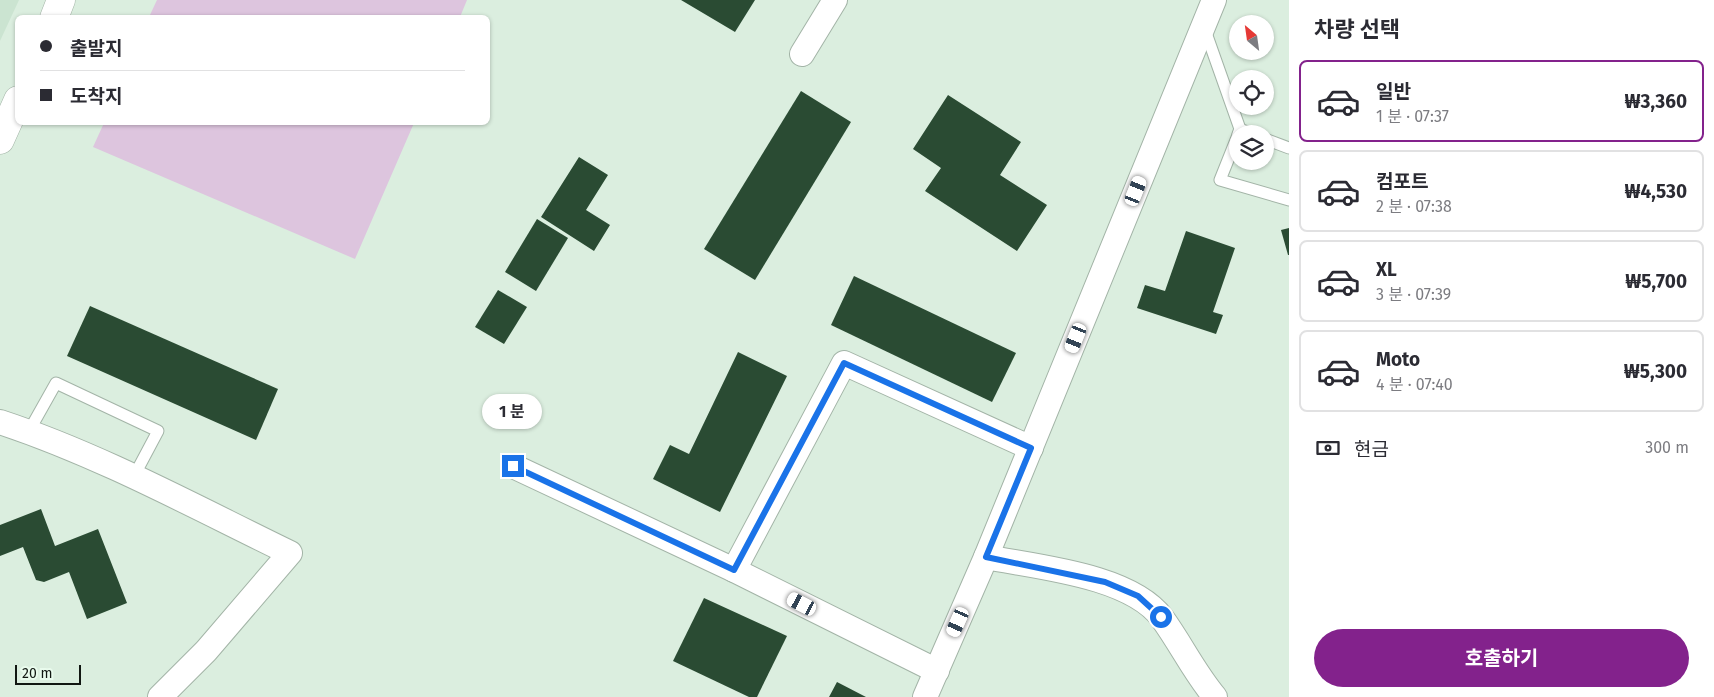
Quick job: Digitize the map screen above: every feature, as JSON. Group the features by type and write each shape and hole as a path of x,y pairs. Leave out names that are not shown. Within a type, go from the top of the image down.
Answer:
{"street":[{"path":"55,15 61,0"},
{"path":"802,54 835,0"},
{"path":"925,697 986,557 1214,0"},
{"path":"0,140 15,107"},
{"path":"734,570 844,363 1031,448"},
{"path":"0,422 29,431 290,552 206,651 160,697"},
{"path":"513,466 734,570 937,671"},
{"path":"986,557 1105,582 1138,596 1161,617 1197,675 1215,697"}],"lane":[{"path":"1204,26 1235,125"},
{"path":"1274,142 1289,148"},
{"path":"1229,156 1220,180 1289,200"},
{"path":"29,431 56,383 158,431 133,478"}],"shaded area":[{"path":"0,0 19,0 0,41"},
{"path":"157,0 467,0 461,15 150,15"},
{"path":"103,125 413,125 355,259 93,147"}],"building":[{"path":"681,0 755,0 735,32"},
{"path":"801,91 851,122 755,280 704,249"},
{"path":"948,95 1021,142 1000,175 1047,205 1017,251 925,191 941,168 913,149"},
{"path":"579,157 608,175 586,210 610,225 594,251 541,217"},
{"path":"537,219 568,238 536,291 505,272"},
{"path":"1289,228 1289,255 1288,255 1281,230"},
{"path":"1186,231 1235,248 1213,312 1223,315 1216,334 1137,308 1145,285 1165,291"},
{"path":"854,276 1016,353 992,402 831,325"},
{"path":"498,290 527,307 504,344 475,327"},
{"path":"90,306 278,389 256,440 67,356"},
{"path":"738,352 787,376 720,512 653,479 670,445 689,454"},
{"path":"41,509 55,546 98,529 127,603 87,619 69,572 44,582 36,580 23,547 0,556 0,525"},
{"path":"704,598 787,636 757,697 749,697 673,661"},
{"path":"837,682 866,697 829,697"}],"route":[{"path":"513,466 734,570 844,363 1031,448 986,557 1105,582 1138,596 1161,617"}]}
